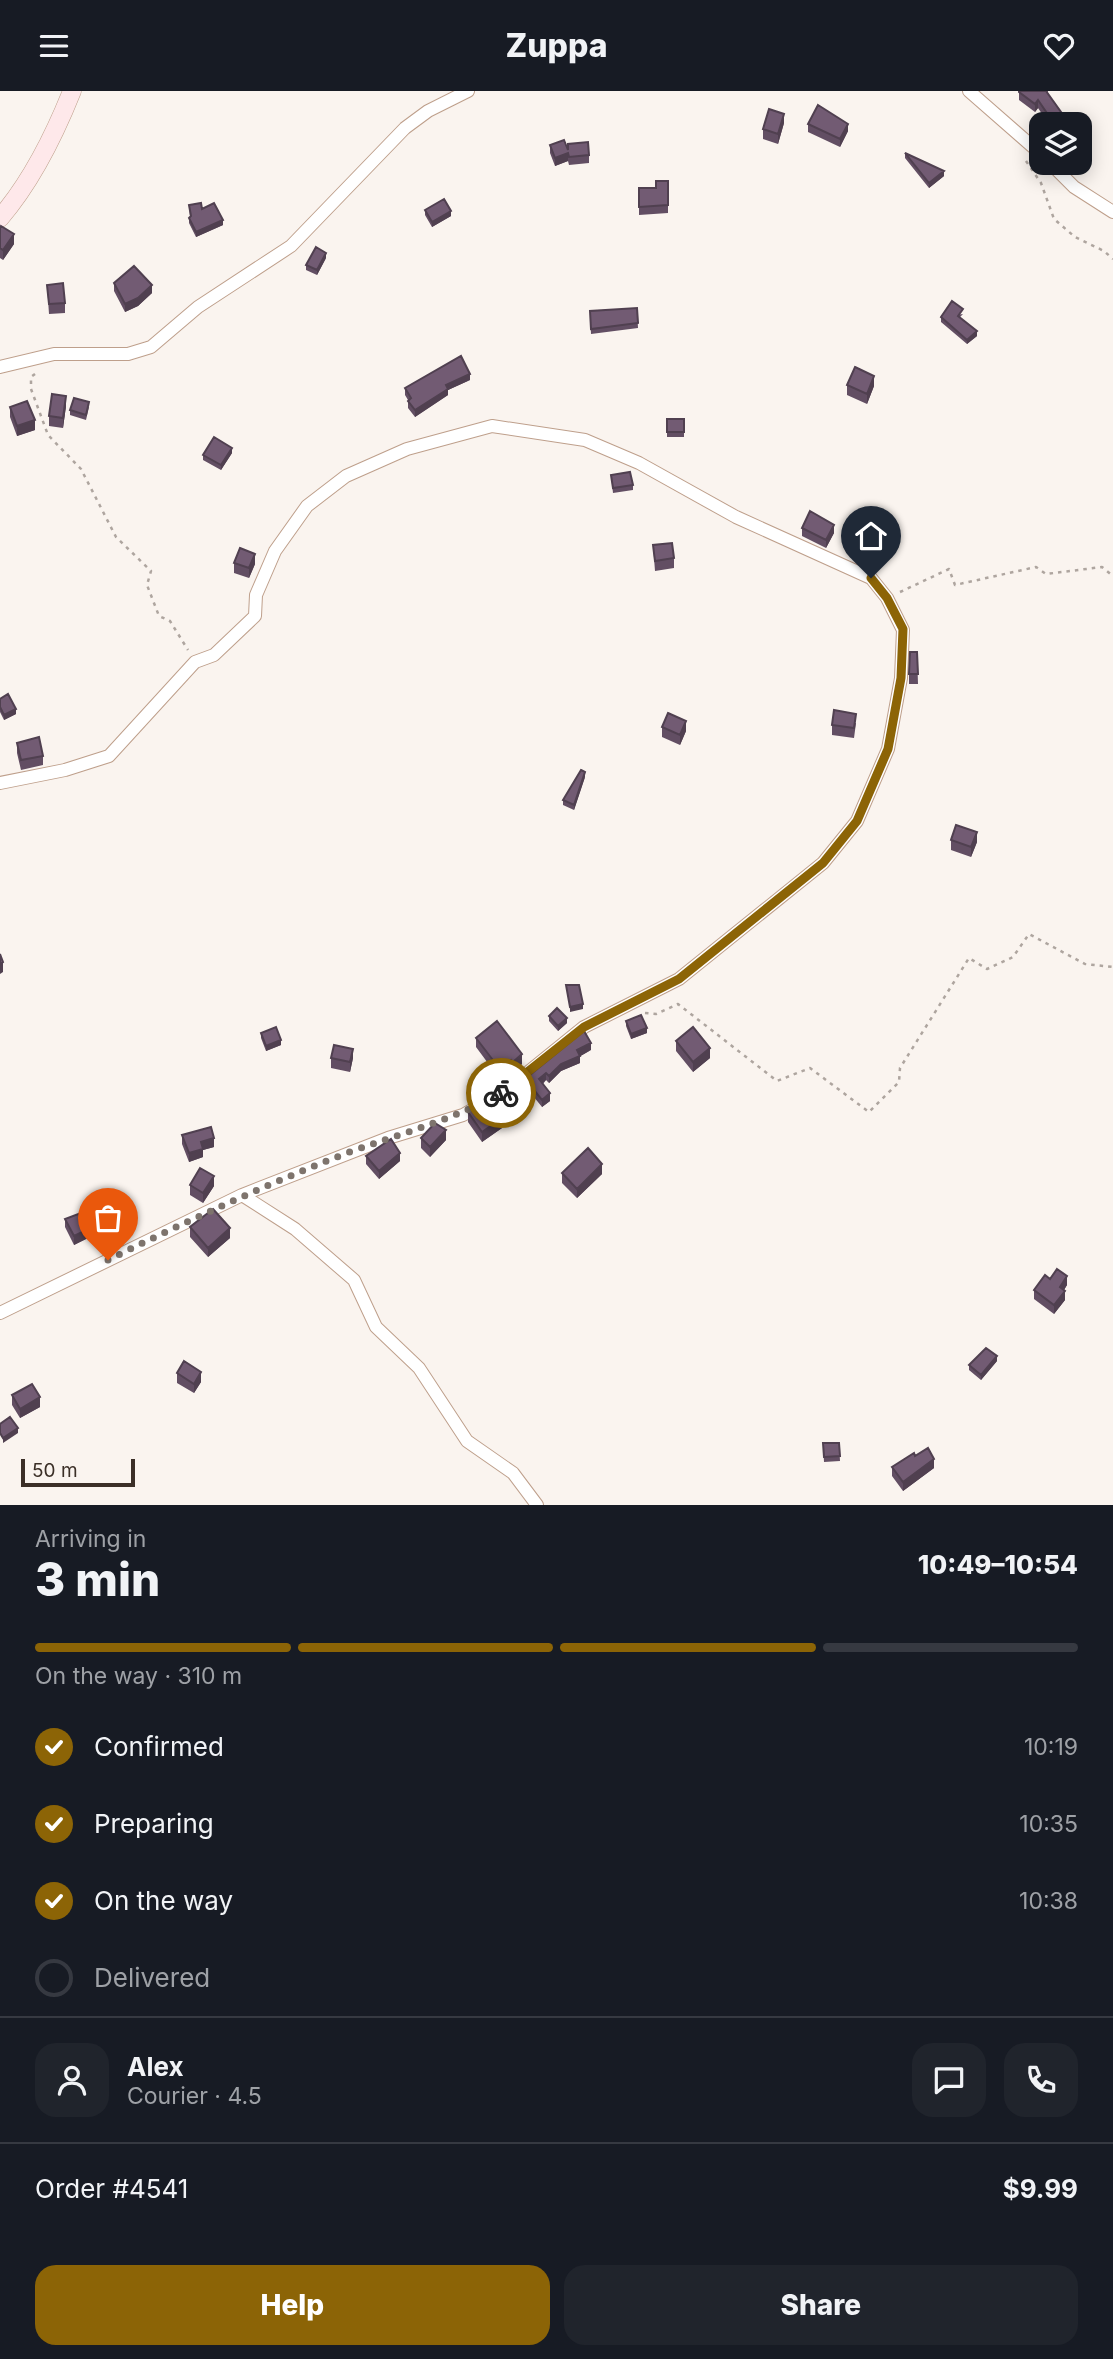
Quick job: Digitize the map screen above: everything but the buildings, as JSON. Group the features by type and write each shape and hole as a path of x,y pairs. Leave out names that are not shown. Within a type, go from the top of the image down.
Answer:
{"main road":[{"path":"0,218 22,189 55,133 72,91"}],"street":[{"path":"0,367 54,354 128,354 151,347 206,301 291,246 405,128 428,111 468,91"},
{"path":"969,91 1029,144"},
{"path":"1062,175 1074,187 1113,212"},
{"path":"0,783 65,770 109,756 195,661 214,655 255,616 256,595 275,551 307,506 346,476 407,449 492,426 585,440 639,463 736,517 871,578 887,598 903,629 901,678 888,749 857,821 823,863 679,979 584,1027 505,1091 463,1115 388,1138 242,1195 0,1313"},
{"path":"242,1195 295,1229 354,1280 376,1327 419,1368 467,1441 513,1473 537,1505"}],"path":[{"path":"1024,157 1041,183 1054,219 1076,237 1104,251 1113,259"},
{"path":"31,377 31,389 48,435 81,470 116,537 151,571 147,585 159,616 170,621 195,661"},
{"path":"887,598 949,569 955,585 1036,567 1046,574 1102,567 1113,576"},
{"path":"644,1013 656,1014 678,1004 777,1081 810,1068 869,1112 899,1082 900,1068 969,958 987,969 1013,957 1029,934 1085,964 1113,967"}],"way so far":[{"path":"108,1260 242,1195 388,1138 463,1115 501,1093"}],"route":[{"path":"501,1093 584,1027 679,979 823,863 857,821 888,749 901,678 903,629 887,598 871,578"}]}
